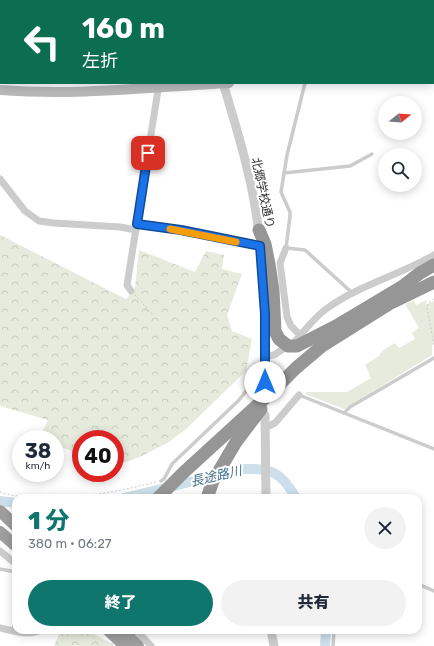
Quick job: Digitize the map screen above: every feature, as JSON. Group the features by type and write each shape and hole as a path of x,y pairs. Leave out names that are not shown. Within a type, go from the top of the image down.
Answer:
{"highway":[{"path":"259,230 270,264 275,331 279,339 288,346 297,346 401,292 434,277"},
{"path":"161,494 180,472 269,381 296,368 322,346 401,292 420,273 434,266"},
{"path":"401,292 434,282"},
{"path":"401,292 434,290"},
{"path":"155,494 306,352 336,326"},
{"path":"208,493 269,381"},
{"path":"0,510 12,522"},
{"path":"0,532 12,542"},
{"path":"112,634 125,646"},
{"path":"126,634 138,646"}],"main road":[{"path":"0,90 52,92 109,91 159,85 191,84"}],"street":[{"name":"北郷学校通り","path":"223,84 247,172 259,230 265,314 265,356 269,381"},
{"path":"130,291 127,284 159,85"},
{"path":"0,179 25,211 39,221 137,227"},
{"path":"286,248 280,263 287,317 298,337 323,312 352,294 387,277 413,267 434,255"},
{"path":"265,356 274,355 283,349"},
{"path":"265,428 275,423 299,395"},
{"path":"265,415 266,494"},
{"path":"0,551 12,561"},
{"path":"0,628 12,631"},
{"path":"140,634 151,646"},
{"path":"272,634 274,646"}],"lane":[{"path":"305,84 294,121 281,192 290,212 286,248 305,250 352,294"},
{"path":"284,173 350,166 372,154"},
{"path":"137,227 181,230 260,246"},
{"path":"344,413 434,358"},
{"path":"161,481 164,479 172,464 238,401 256,379 269,381"},
{"path":"299,395 434,449"},
{"path":"0,569 12,571"},
{"path":"422,586 434,591"},
{"path":"333,646 334,634"}],"path":[{"path":"130,291 153,315"},
{"path":"434,299 428,303 427,308 434,345"},
{"path":"104,494 161,481"},
{"path":"0,492 12,495"}],"green space":[{"path":"0,235 126,299 135,288 139,250 195,272 206,251 224,255 222,269 242,274 227,315 232,331 252,339 246,371 186,429 169,442 140,457 124,463 124,430 72,430 72,451 64,448 64,430 43,430 48,420 0,406"},
{"path":"427,300 426,305 434,301 434,344 432,344 432,355 344,409 305,394 306,392 347,392 371,378 365,365 379,356 382,351 395,343 399,348 415,339 412,333 419,328 405,304 414,301 416,305"},
{"path":"59,634 94,634 113,644 114,646 54,646"}],"waterway":[{"name":"長途路川","path":"140,494 243,469 261,469 275,473 285,482 294,494"},
{"name":"長途路川","path":"0,501 12,502"},
{"name":"長途路川","path":"325,646 326,634"}],"slow traffic":[{"path":"170,229 236,242"}],"route":[{"path":"148,153 137,224 181,230 260,246 265,314 265,382"}]}
